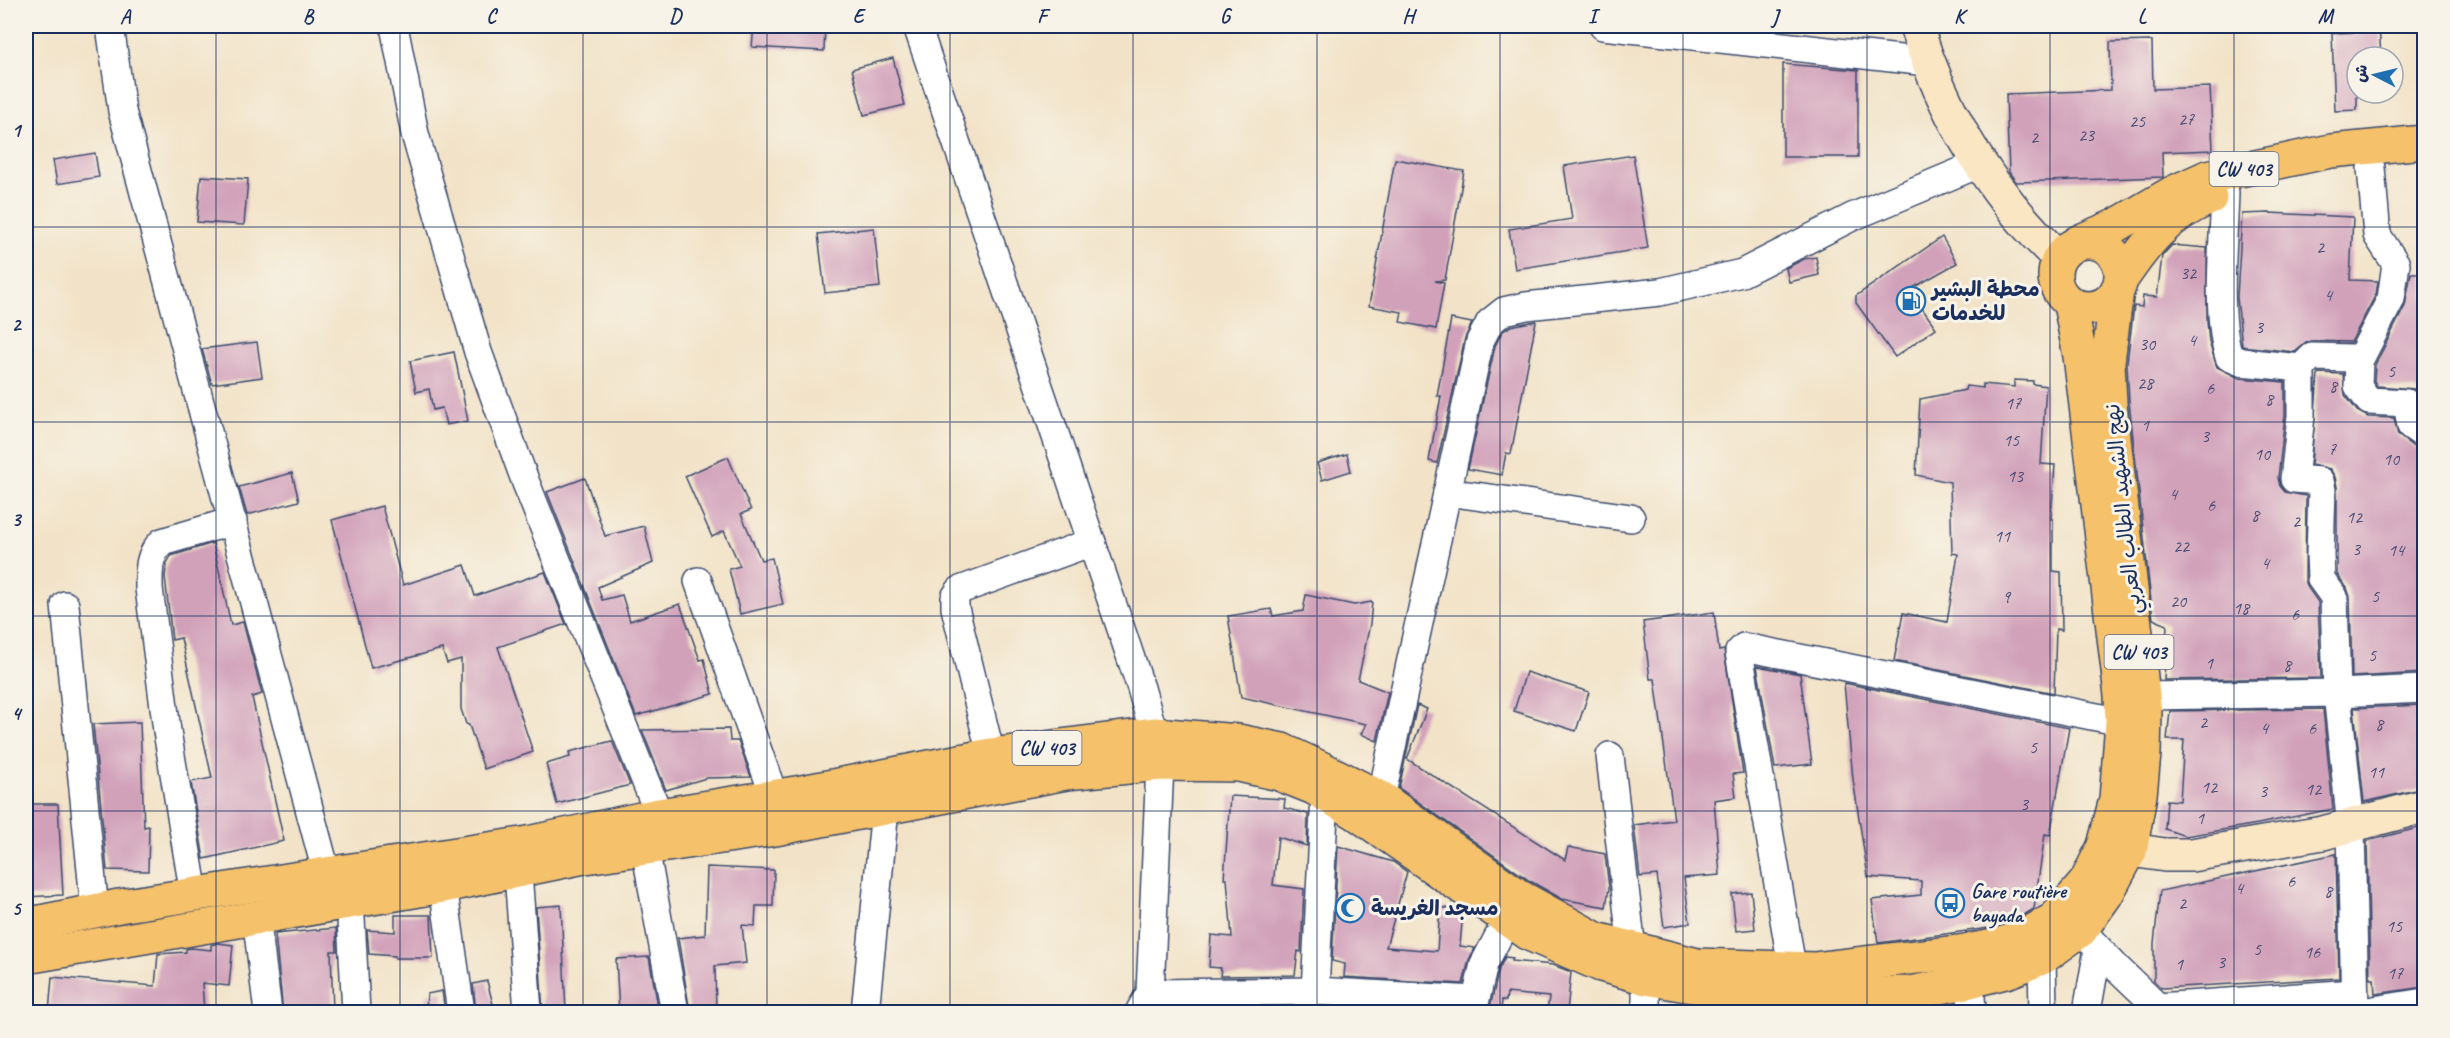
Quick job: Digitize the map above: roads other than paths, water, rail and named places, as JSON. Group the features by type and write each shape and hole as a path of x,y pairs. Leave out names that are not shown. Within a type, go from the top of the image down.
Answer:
{"main road":[{"name":"CW 403","path":"2068,250 2172,193 2207,177 2331,151 2424,142"},
{"name":"نهج الشهيد الطالب العربي","path":"2029,954 2089,940 2106,895 2117,848 2140,795 2144,754 2144,696 2110,403 2108,362 2119,285 2152,236 2195,204 2225,192 2252,185 2424,163"},
{"path":"2089,241 2100,243 2110,249 2117,258 2121,268 2119,285 2102,305 2091,308 2070,304 2062,297 2054,278 2068,250 2089,241"},
{"name":"نهج الشهيد الطالب العربي","path":"2029,954 2054,919 2117,848 2116,799 2122,722 2081,368 2070,304"},
{"name":"CW 403","path":"26,926 95,911 528,843 659,815 774,796 991,754 1157,749 1238,741 1282,750 1381,798 1535,907 1639,964 1727,992 1912,1003 1971,997 2029,954"},
{"name":"CW 403","path":"26,957 256,916 443,886 579,858 775,829 885,809 1066,773 1157,749 1279,774 1325,794 1356,813 1507,920 1547,943 1601,965 1815,969 1967,951 2029,954"}],"street":[{"path":"110,26 122,111 327,875"},
{"path":"394,26 415,134 478,352 526,483 659,815"},
{"path":"917,26 1142,688 1157,749 1144,1003 1194,1002 1315,991 1474,1006 1484,964 1507,920"},
{"path":"1603,26 1927,62"},
{"path":"1916,26 1927,62 1948,110 1978,164 2025,224 2068,250"},
{"path":"1381,798 1480,341 1490,322 1504,311 1526,306 1660,292 1742,273 1852,217 1978,164"},
{"path":"2371,168 2377,235 2396,264 2395,281 2391,299 2359,361 2358,386 2369,401 2407,403 2411,426 2424,435"},
{"path":"2225,192 2222,311 2224,342 2229,357 2241,362 2301,368"},
{"path":"2357,1006 2351,827 2337,693 2334,597 2322,579 2320,481 2294,479 2301,416 2301,368 2312,357 2351,358 2359,361"},
{"path":"1448,492 1631,518"},
{"path":"194,895 167,731 149,588 149,569 153,551 162,542 232,521"},
{"path":"991,754 955,608 955,597 960,590 1092,542"},
{"path":"698,581 774,796"},
{"path":"65,605 95,911"},
{"path":"1792,967 1739,652 1743,647 2122,722"},
{"path":"2144,696 2337,693 2424,689"},
{"path":"1611,756 1646,1012"},
{"path":"1315,991 1325,794"},
{"path":"2117,848 2191,855 2323,834 2424,806"},
{"path":"865,1012 885,809"},
{"path":"645,848 675,1012"},
{"path":"518,872 528,1012"},
{"path":"443,886 461,1012"},
{"path":"350,900 356,1012"},
{"path":"256,916 268,1012"},
{"path":"2089,940 2159,1010 2357,1006 2424,1002"},
{"path":"2089,940 2089,1012"},
{"path":"2029,954 2043,1012"}],"place":[{"name":"محطة البشير للخدمات","path":"1911,301"},
{"name":"Gare routière bayada","path":"1950,903"},
{"name":"مسجد الغريسة","path":"1350,908"}]}
